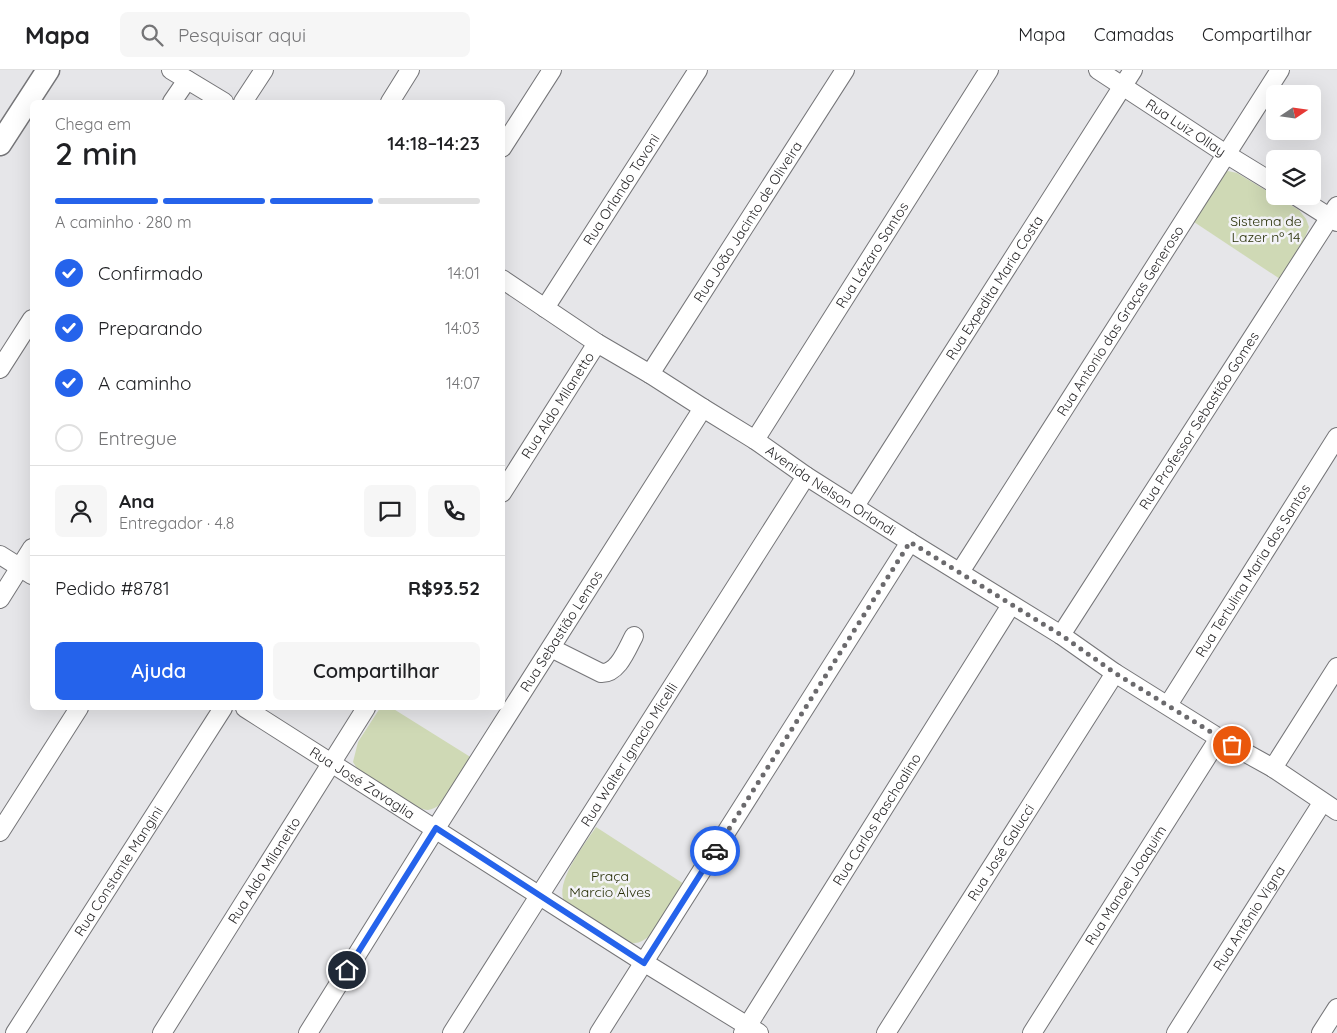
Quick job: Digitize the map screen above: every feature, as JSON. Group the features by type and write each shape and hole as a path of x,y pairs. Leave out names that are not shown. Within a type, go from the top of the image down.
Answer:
{"main road":[{"path":"0,144 48,70"}],"street":[{"path":"171,70 221,100"},
{"path":"244,100 264,70"},
{"path":"391,100 410,70"},
{"path":"505,143 552,70"},
{"name":"Rua Orlando Tavoni","path":"545,308 698,70"},
{"name":"Rua João Jacinto de Oliveira","path":"650,374 845,70"},
{"name":"Rua Lázaro Santos","path":"755,440 989,70"},
{"name":"Rua Luiz Ollay","path":"1098,70 1266,178"},
{"name":"Rua Expedita Maria Costa","path":"855,506 1133,70"},
{"name":"Rua Antonio das Graças Generoso","path":"960,572 1280,70"},
{"path":"173,100 187,80"},
{"path":"1314,205 1335,215"},
{"name":"Rua Professor Sebastião Gomes","path":"1061,635 1335,215"},
{"name":"Avenida Nelson Orlandi","path":"505,281 597,343 755,440 806,476 1061,635 1115,673 1219,738 1273,768 1330,807"},
{"path":"0,369 30,321"},
{"name":"Rua Aldo Milanetto","path":"505,487 597,343"},
{"name":"Rua Sebastião Lemos","path":"308,1033 702,408"},
{"name":"Rua Tertulina Maria dos Santos","path":"1168,705 1337,437"},
{"name":"Rua Walter Ignacio Micelli","path":"452,1033 541,896 806,476"},
{"path":"599,1033 910,542"},
{"path":"0,555 26,571"},
{"path":"0,599 26,571 30,556"},
{"name":"Rua Carlos Paschoalino","path":"750,1031 1011,605"},
{"path":"551,648 601,673 608,674 614,670 634,636"},
{"path":"1273,768 1337,667"},
{"name":"Rua José Galucci","path":"886,1033 1115,673"},
{"path":"0,832 78,710"},
{"name":"Rua Constante Mangini","path":"15,1033 221,710"},
{"name":"Rua José Zavaglia","path":"248,710 436,828 750,1031"},
{"name":"Rua Aldo Milanetto","path":"162,1033 365,710"},
{"name":"Rua Manoel Joaquim","path":"1032,1033 1219,738"},
{"name":"Rua Antônio Vigna","path":"1176,1033 1330,807"},
{"path":"1321,1033 1337,1008"}],"green space":[{"name":"Sistema de Lazer nº 14","path":"1228,171 1237,173 1266,190 1266,205 1291,205 1299,210 1306,219 1309,227 1304,240 1280,279 1191,220 1220,175"},
{"path":"379,710 395,710 472,758 448,797 435,808 428,810 417,807 358,770 353,762 358,742"},
{"name":"Praça Marcio Alves","path":"596,827 684,884 663,919 649,936 642,941 631,943 624,940 602,928 565,903 562,895 567,875 578,853"}],"way so far":[{"path":"715,851 910,542 1061,635 1115,673 1232,745"}],"route":[{"path":"347,970 436,828 644,963 715,851"}]}
